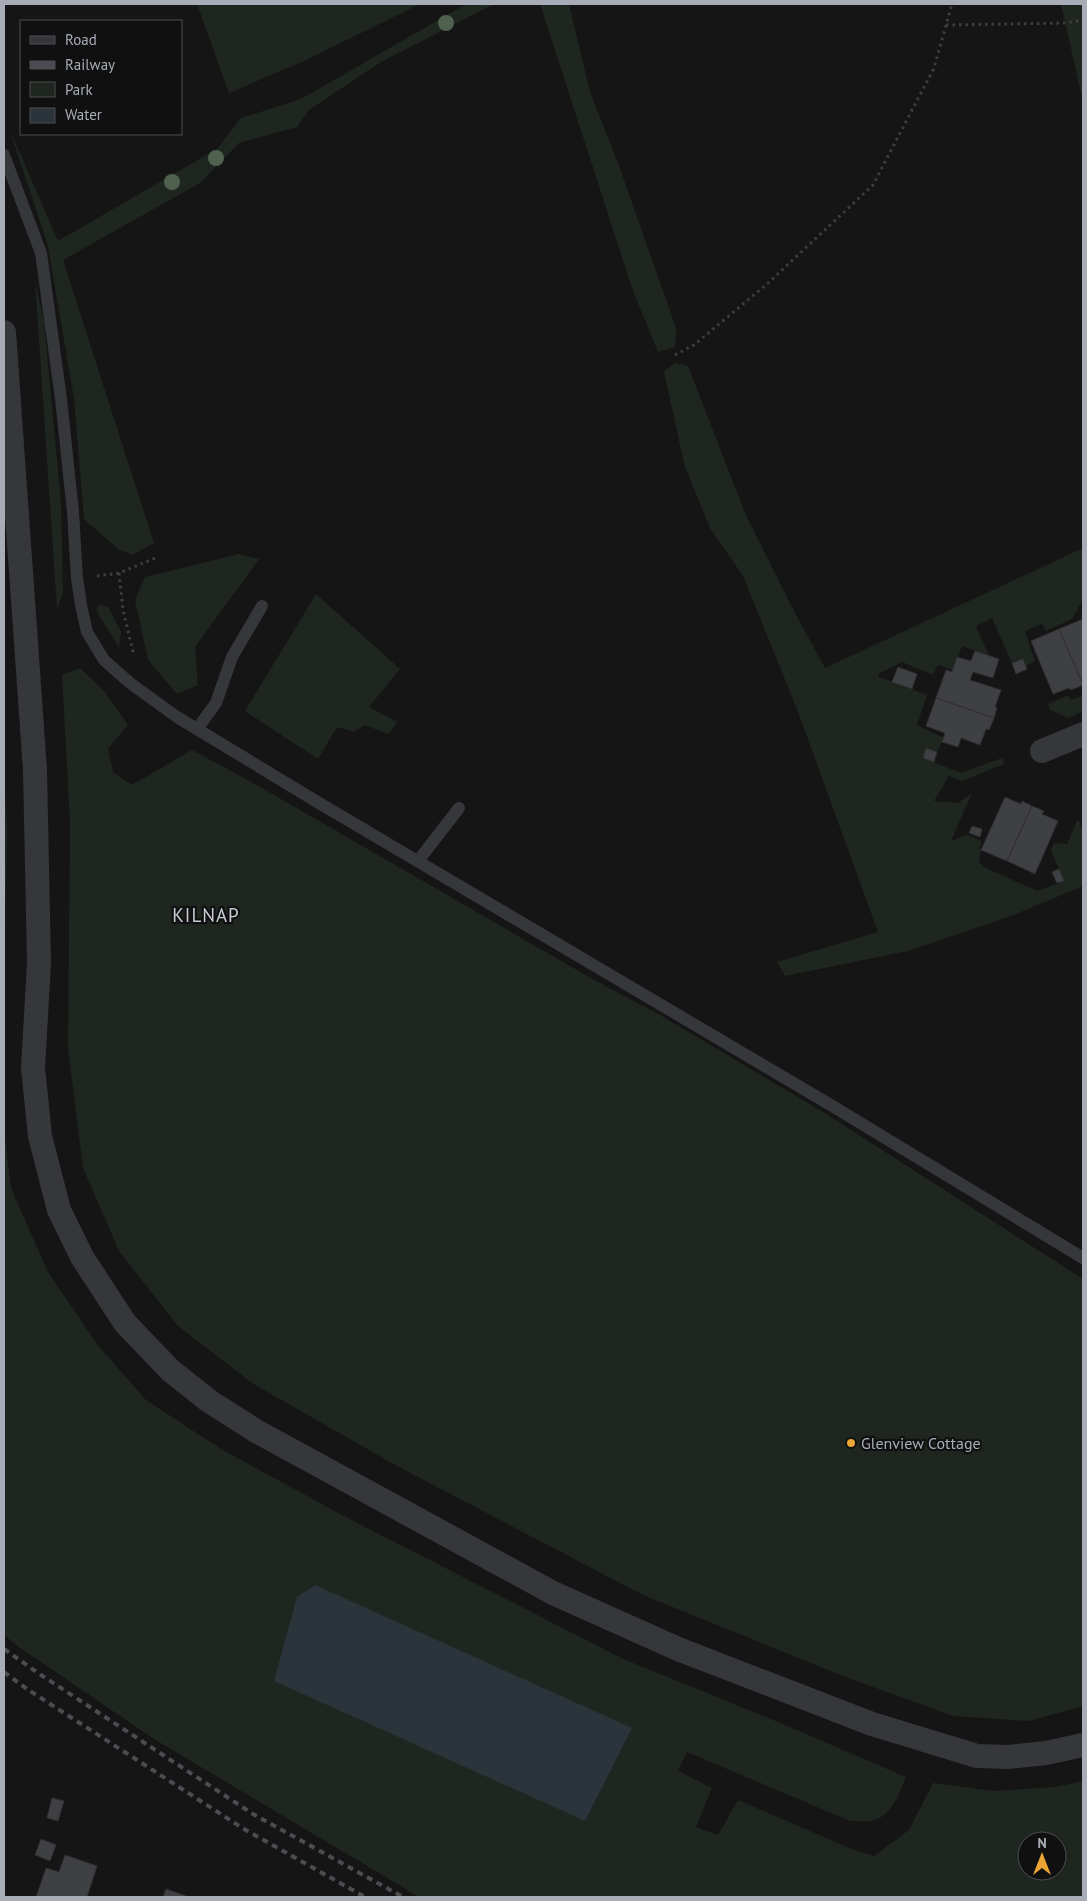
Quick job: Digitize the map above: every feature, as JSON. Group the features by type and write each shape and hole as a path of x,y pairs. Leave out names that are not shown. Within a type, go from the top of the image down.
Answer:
{"street":[{"path":"4,332 34,770 39,963 33,1068 40,1136 59,1210 82,1257 125,1323 170,1370 209,1401 256,1431 552,1593 678,1650 872,1724 976,1756 1008,1757 1046,1753 1083,1745"},
{"path":"1042,752 1083,734"}],"lane":[{"path":"4,155 41,253 61,399 73,512 77,578 87,632 104,660 130,683 196,729 868,1127 1083,1258"},
{"path":"196,729 216,703 232,658 262,606"},
{"path":"418,861 459,808"}],"path":[{"path":"675,355 694,345 759,290 873,185 934,68 952,4"},
{"path":"946,26 1066,24 1083,20"},
{"path":"77,578 119,573 158,556"},
{"path":"119,573 123,610 134,656 130,683"}],"green space":[{"path":"197,4 420,4 306,60 229,93"},
{"path":"466,4 494,4 381,62 309,110 297,127 239,143 200,183 63,260 154,543 132,555 118,549 84,519 74,399 48,246 9,128 58,241 217,149 241,118 301,99"},
{"path":"540,4 569,4 590,92 619,166 676,328 675,347 658,352 633,291"},
{"path":"1061,4 1083,4 1083,102"},
{"path":"35,280 44,322 61,503 63,593 57,609"},
{"path":"675,363 688,366 745,513 825,668 1083,548 1083,599 1072,619 1046,631 1042,624 1025,631 1035,661 1026,666 1012,663 992,618 976,626 989,656 962,646 953,670 938,665 933,675 902,662 878,674 879,677 927,695 917,725 944,738 937,752 926,749 923,758 961,773 1002,758 1004,764 962,781 949,776 934,801 958,803 972,793 951,841 967,835 982,841 979,849 981,850 979,862 986,868 1037,891 1064,881 1051,850 1054,843 1067,844 1078,819 1083,831 1083,886 1011,916 908,951 785,976 777,962 878,932 797,709 743,576 710,528 684,464 664,371"},
{"path":"239,554 259,559 195,647 198,685 177,694 148,660 135,600 145,577"},
{"path":"316,594 400,669 369,707 397,722 389,734 364,725 354,732 337,727 318,759 245,711"},
{"path":"100,604 108,607 121,632 119,647 96,610"},
{"path":"80,668 104,691 128,725 108,748 113,772 132,785 192,750 255,784 596,981 660,1015 823,1112 1083,1279 1083,1706 1029,1721 953,1716 843,1676 643,1595 397,1466 252,1383 178,1326 119,1251 83,1168 68,1048 70,822 62,675"},
{"path":"1068,695 1071,700 1083,695 1083,711 1069,718 1050,710 1048,704"},
{"path":"4,773 7,830 4,985"},
{"path":"4,1130 11,1188 48,1272 97,1344 146,1400 221,1449 340,1514 621,1658 906,1777 893,1804 884,1815 870,1821 850,1821 687,1752 678,1771 712,1788 696,1827 718,1835 738,1800 854,1850 874,1856 909,1830 933,1783 993,1791 1055,1787 1083,1781 1083,1897 419,1897 154,1739 4,1635"}],"water":[{"path":"315,1585 632,1728 585,1821 274,1681 297,1597"}],"building":[{"path":"1083,619 1083,685 1059,629"},
{"path":"1059,629 1083,685 1053,694 1031,641"},
{"path":"975,651 999,659 993,678 973,672 970,680 1001,690 995,707 997,708 994,718 936,698 946,670 952,672 957,657 971,661"},
{"path":"1023,659 1027,669 1016,674 1012,663"},
{"path":"898,667 917,674 912,689 892,682"},
{"path":"936,698 994,718 989,730 986,729 980,745 961,738 958,747 942,742 945,733 926,726"},
{"path":"926,748 937,752 934,762 923,758"},
{"path":"1005,797 1021,804 1022,801 1032,806 1007,861 981,850"},
{"path":"1032,806 1044,811 1042,814 1058,821 1035,874 1007,861"},
{"path":"972,826 982,829 980,837 969,833"},
{"path":"1059,869 1064,881 1057,883 1052,872"},
{"path":"52,1798 64,1801 58,1821 47,1818"},
{"path":"41,1839 56,1845 50,1861 35,1855"},
{"path":"65,1855 97,1866 87,1897 36,1897 46,1868 59,1872"},
{"path":"166,1889 189,1897 163,1897"}],"railway":[{"path":"4,1649 253,1814 403,1897"},
{"path":"4,1672 27,1689 244,1829 365,1897"}],"place":[{"name":"Glenview Cottage","path":"851,1443"}],"district":[{"name":"KILNAP","path":"206,915"}]}
